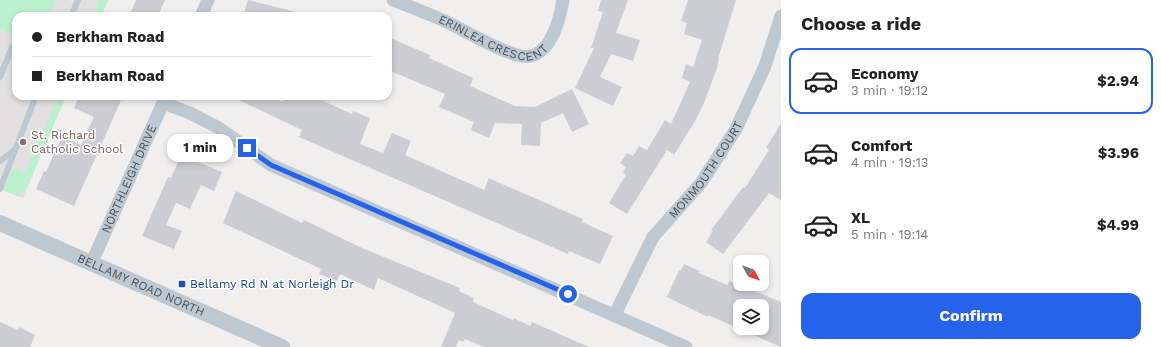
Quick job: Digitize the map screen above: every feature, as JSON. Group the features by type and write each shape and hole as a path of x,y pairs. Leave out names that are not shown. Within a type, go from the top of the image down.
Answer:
{"street":[{"path":"203,12 208,0"},
{"name":"ERINLEA CRESCENT","path":"393,0 446,22 505,51 531,56 547,45 553,35 562,0"},
{"name":"MONMOUTH COURT","path":"614,316 653,238 701,183 736,129 765,66 781,16"},
{"name":"NORTHLEIGH DRIVE","path":"92,262 164,100"},
{"path":"166,100 219,128 271,165 686,347"},
{"name":"BELLAMY ROAD NORTH","path":"0,223 92,262 282,347"}],"lane":[{"path":"73,12 78,0"},
{"path":"0,77 12,47"},
{"path":"0,189 8,170 13,151 34,100"},
{"path":"0,161 13,151"}],"shaded area":[{"name":"St. Richard Catholic School","path":"0,0 108,0 103,12 12,12 12,100 64,100 23,198 0,188"}],"green space":[{"path":"0,0 56,0 51,12 12,12 12,35 0,29"},
{"path":"99,0 108,0 103,12 94,12"},
{"path":"56,100 64,100 25,192 22,191 19,197 3,190 13,168 25,173"}],"building":[{"path":"136,0 165,0 160,12 131,12"},
{"path":"248,0 296,12 244,12"},
{"path":"601,0 628,0 616,33 640,40 633,61 611,54 600,77 622,87 613,106 575,88 594,48 591,48 603,12 598,11"},
{"path":"688,0 736,0 718,59 717,68 704,103 694,123 674,155 667,150 627,214 609,203 626,175 623,173 626,167 620,163 627,153 633,156 639,146 647,150 665,120 671,124 690,82 682,78 686,64 693,67 702,40 684,34 687,23 681,21"},
{"path":"392,39 430,55 429,58 473,78 470,86 515,106 535,107 572,89 589,124 572,132 563,113 541,123 540,146 521,145 522,124 495,123 489,138 471,130 474,122 439,107 445,94 392,72"},
{"path":"77,100 121,100 74,206 36,189 44,171 46,172 62,136 81,145 94,117 74,108"},
{"path":"238,100 278,100 283,102 284,100 321,100 352,114 353,111 370,118 360,144 383,153 392,133 411,141 405,155 484,190 489,178 583,219 582,222 613,236 600,264 569,251 568,254 299,137 302,130"},
{"path":"781,123 781,200 769,193 723,254 706,242 713,231 711,230 743,187 745,188 769,150 766,148"},
{"path":"181,155 222,172 214,191 201,185 190,209 176,203 166,225 182,231 174,249 142,236 168,177 171,178"},
{"path":"236,191 302,223 304,220 362,248 460,288 459,291 474,298 473,302 513,320 514,318 530,326 532,322 589,347 484,347 465,339 463,342 459,340 456,347 441,347 455,313 378,278 374,290 340,274 337,281 319,274 321,269 223,223"},
{"path":"684,264 700,271 699,273 727,285 729,281 733,283 733,291 754,291 781,302 781,347 754,335 769,335 769,299 733,299 733,326 708,315 708,317 667,297 679,270 681,271"},
{"path":"0,322 18,330 19,327 35,335 30,347 0,347"}],"place":[{"name":"St. Richard Catholic School","path":"23,142"},
{"name":"Bellamy Rd N at Norleigh Dr","path":"182,284"}],"route":[{"path":"247,148 271,165 568,294"}]}
